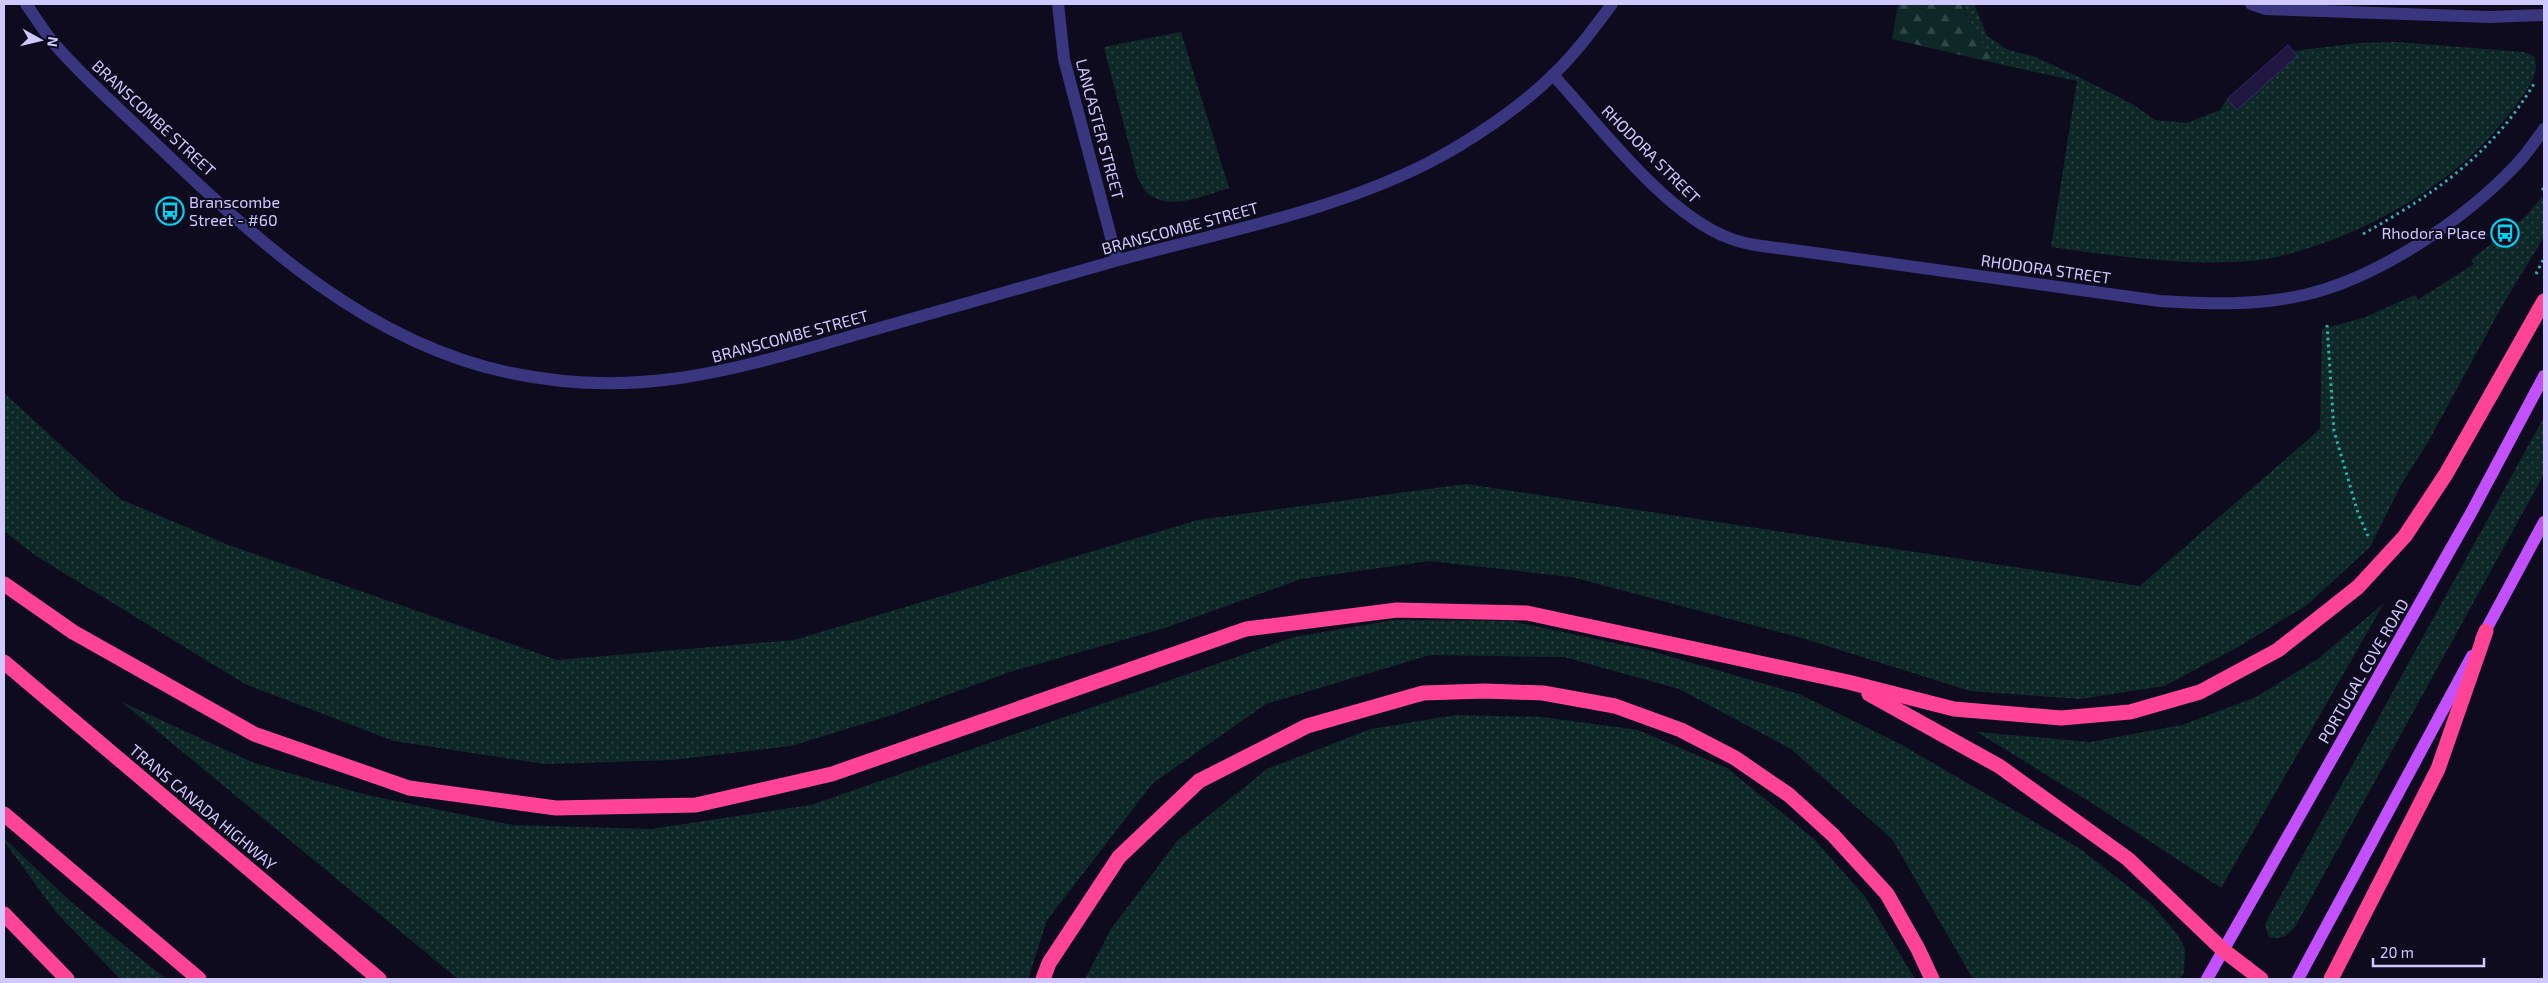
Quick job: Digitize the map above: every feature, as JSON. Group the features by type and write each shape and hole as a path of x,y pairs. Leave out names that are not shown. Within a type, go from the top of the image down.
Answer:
{"highway":[{"path":"4,584 73,632 254,734 409,788 556,808 696,805 832,774 1246,629 1397,610 1527,613 1848,682 1954,709 2061,718 2130,712 2200,692 2278,650 2358,587 2404,536 2446,474 2544,301"},
{"path":"2331,979 2438,769 2486,631"},
{"name":"TRANS CANADA HIGHWAY","path":"4,662 379,979"},
{"path":"1848,682 2007,772 2128,859 2223,950 2261,979"},
{"path":"1043,979 1049,963 1118,857 1199,781 1307,726 1422,693 1485,690 1543,693 1615,706 1681,730 1735,758 1789,795 1832,835 1887,894 1918,949 1932,979"},
{"path":"4,814 199,979"},
{"path":"4,914 67,979"}],"main road":[{"name":"PORTUGAL COVE ROAD","path":"2207,979 2471,512 2544,376"},
{"path":"2298,979 2544,522"}],"street":[{"name":"BRANSCOMBE STREET","path":"26,4 56,46 100,91 178,165 302,275 364,315 413,342 508,373 558,381 606,385 654,383 695,378 759,363 1117,260 1319,208 1389,182 1432,161 1490,125 1553,75 1592,32 1612,4"},
{"name":"LANCASTER STREET","path":"1058,4 1064,59 1117,260"},
{"path":"2251,4 2266,9 2489,16 2544,15"},
{"name":"RHODORA STREET","path":"1553,75 1633,164 1680,209 1696,222 1729,238 1748,244 2150,300 2211,304 2262,302 2305,294 2353,277 2402,255 2446,226 2517,165 2544,129"}],"path":[{"path":"2363,234 2427,197 2460,171 2497,134 2524,100 2535,82"},
{"path":"2327,325 2334,431 2358,513 2371,541"}],"green space":[{"path":"1898,4 1961,4 1977,36 1999,64 1892,39"},
{"path":"1962,4 1974,4 1987,36 2008,50 2033,56 2087,81 2134,105 2155,120 2187,123 2220,110 2227,99 2237,109 2293,51 2359,43 2396,42 2524,52 2535,57 2536,69 2534,76 2515,107 2491,136 2466,160 2447,176 2405,205 2360,228 2312,247 2258,260 2200,262 2125,257 2051,247 2077,81 1999,64 1977,36"},
{"path":"1181,32 1229,188 1199,198 1177,202 1156,199 1147,193 1137,176 1104,47"},
{"path":"2542,197 2544,199 2544,237 2502,306 2428,442 2402,483 2370,547 2307,605 2238,647 2164,686 2080,699 1970,691 1802,638 1572,577 1429,561 1301,579 1165,628 1010,672 892,715 791,746 672,760 545,764 394,741 245,684 36,556 4,531 4,393 120,499 226,544 557,660 794,640 1198,520 1466,484 2140,586 2320,429 2322,329 2363,318 2415,295 2418,300 2474,264 2471,260 2526,216"},
{"path":"2544,417 2544,474 2295,927 2284,936 2277,938 2269,937 2265,925 2271,913"},
{"path":"2384,603 2221,888 2087,800 1977,732 2090,742 2182,725 2256,697 2318,659"},
{"path":"1394,620 1511,621 1648,650 1799,694 1902,745 2079,848 2152,905 2178,935 2185,949 2184,972 2180,979 1973,979 1892,839 1791,749 1679,689 1564,657 1430,655 1266,704 1153,783 1047,920 1028,979 458,979 122,702 254,763 367,795 513,825 651,829 811,805 1294,637"},
{"path":"1456,715 1542,717 1638,730 1727,768 1814,839 1866,898 1915,979 1085,979 1111,929 1177,841 1267,769 1371,729"},
{"path":"4,838 71,902 166,979 120,979 55,911 4,841"}],"building":[{"path":"2288,45 2297,56 2237,110 2227,99"}],"place":[{"name":"Branscombe Street - #60","path":"170,211"},
{"name":"Rhodora Place","path":"2505,233"}]}
